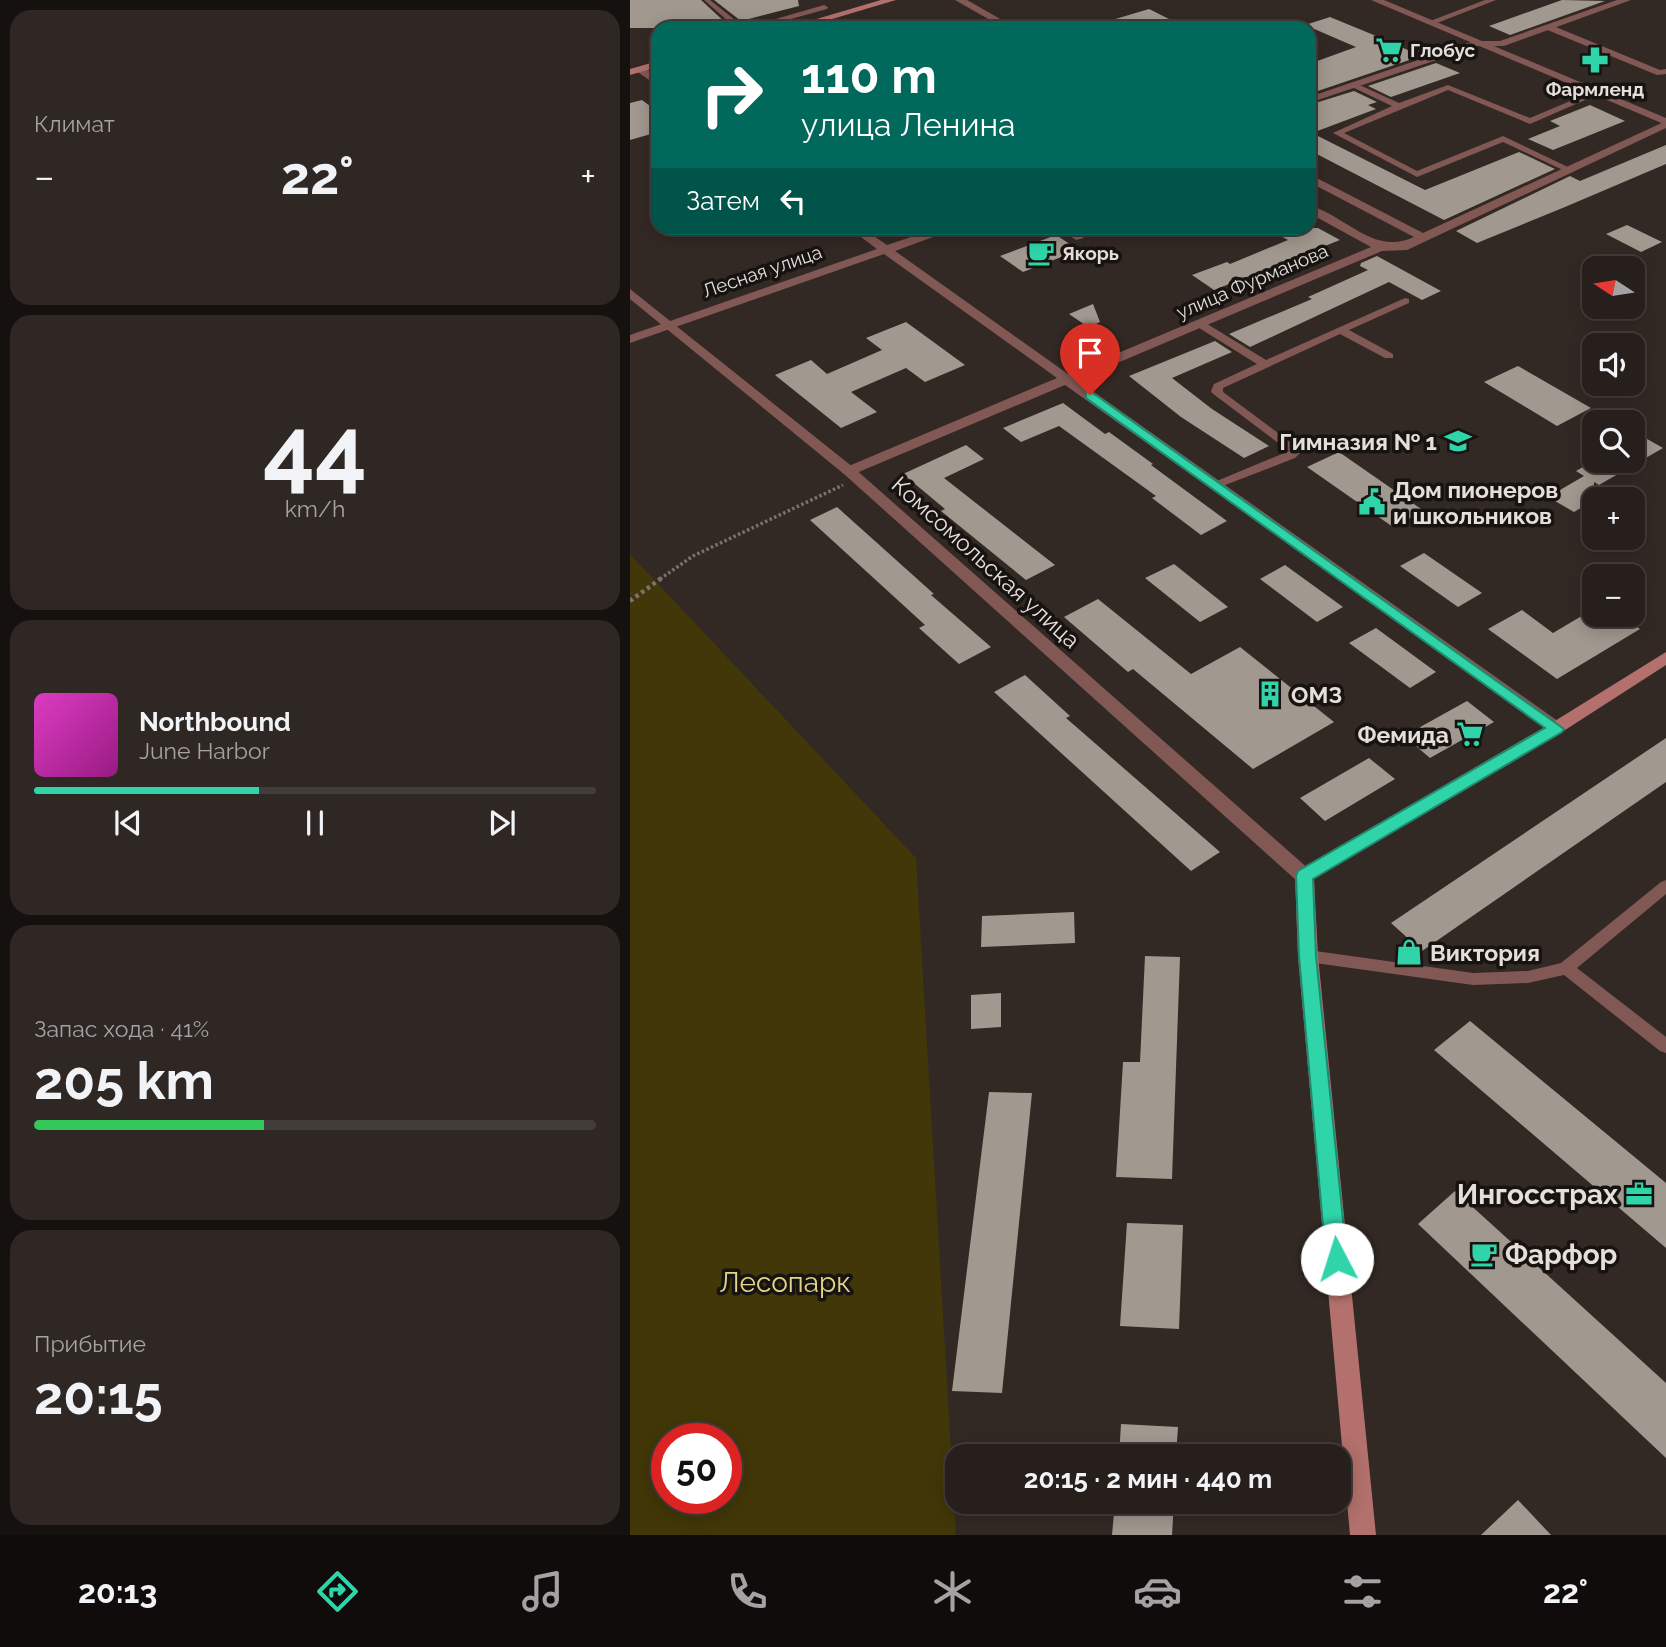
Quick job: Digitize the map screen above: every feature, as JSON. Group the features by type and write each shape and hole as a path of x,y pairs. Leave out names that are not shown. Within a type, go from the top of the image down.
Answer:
{"main road":[{"path":"816,21 891,0"},
{"path":"1363,1535 1308,956 1304,876 1556,729 1666,657"}],"street":[{"path":"960,0 998,21"},
{"path":"1376,0 1666,123"},
{"path":"1316,97 1477,43 1501,44 1626,0"},
{"path":"635,71 651,79"},
{"name":"улица Фурманова","path":"853,474 1380,247 1403,247 1666,123"},
{"path":"1316,181 1422,237"},
{"path":"1316,212 1380,247"},
{"path":"865,235 1556,729"},
{"name":"Лесная улица","path":"630,339 926,235"},
{"name":"Комсомольская улица","path":"630,293 853,474 1304,876"}],"lane":[{"path":"1429,23 1492,0"},
{"path":"707,1 732,21"},
{"path":"774,21 824,7"},
{"path":"1548,27 1660,73 1666,71"},
{"path":"1353,84 1399,106"},
{"path":"1569,169 1503,139 1417,174 1337,134 1448,87 1530,121 1597,93"},
{"path":"1074,235 1079,238"},
{"path":"1216,485 1296,453 1295,449 1216,391 1221,383 1405,301"},
{"path":"1200,324 1264,364"},
{"path":"1340,330 1390,356"},
{"path":"1308,956 1473,979 1528,977 1566,968 1666,886"},
{"path":"1566,968 1666,1045"}],"path":[{"path":"630,601 693,556 853,474"}],"green space":[{"name":"Лесопарк","path":"630,554 916,858 951,1444 945,1444 945,1514 955,1514 956,1535 630,1535"}],"building":[{"path":"630,0 701,0 724,21 651,21 651,28 630,28"},
{"path":"714,0 798,0 799,6 741,21"},
{"path":"1562,0 1605,1 1510,35 1489,26"},
{"path":"1149,9 1173,21 1109,21"},
{"path":"1330,17 1421,56 1316,92 1316,61 1356,47 1316,30 1316,21"},
{"path":"1436,63 1460,73 1391,97 1368,86"},
{"path":"1354,91 1377,102 1368,105 1376,109 1316,132 1316,103"},
{"path":"642,100 651,107 651,134 630,140 630,103"},
{"path":"1590,105 1625,121 1553,150 1528,139 1560,126 1550,121"},
{"path":"1316,135 1425,190 1519,152 1555,169 1444,220 1316,154"},
{"path":"1666,145 1666,164 1565,207 1477,243 1456,231 1570,176 1580,181"},
{"path":"1627,225 1662,242 1641,252 1606,234"},
{"path":"1318,228 1340,240 1214,290 1192,275 1227,262 1230,264 1288,240 1279,235 1316,235"},
{"path":"1056,235 1079,250 1023,272 1000,256"},
{"path":"1377,256 1441,291 1422,300 1389,282 1250,347 1229,334 1312,299 1308,297 1368,270 1360,266 1361,263"},
{"path":"1093,304 1100,322 1088,327 1069,314"},
{"path":"906,322 965,365 925,382 906,368 851,392 877,412 841,428 775,375 811,360 827,374 882,350 866,338"},
{"path":"1215,341 1232,352 1172,378 1212,409 1269,446 1244,458 1181,417 1129,376"},
{"path":"1518,366 1591,408 1582,410 1582,413 1557,426 1484,382"},
{"path":"1063,403 1105,434 1109,432 1227,521 1201,535 1152,498 1156,496 1059,426 1021,442 1003,428"},
{"path":"1645,438 1663,448 1645,458"},
{"path":"966,445 984,459 944,478 1055,565 1026,580 941,511 945,509 903,474"},
{"path":"1339,452 1424,511 1393,527 1307,467"},
{"path":"1582,468 1582,473 1620,473 1599,485 1594,482 1594,487 1582,487 1582,507 1574,512 1548,497 1584,476 1576,471"},
{"path":"837,507 991,647 959,664 919,628 925,625 810,520"},
{"path":"1424,553 1482,593 1458,607 1400,566"},
{"path":"1174,564 1228,607 1200,622 1145,578"},
{"path":"1285,565 1343,607 1317,622 1260,579"},
{"path":"1098,599 1191,674 1240,647 1334,722 1253,769 1133,669 1128,672 1064,617"},
{"path":"1522,610 1553,633 1582,616 1582,627 1640,629 1557,679 1488,629"},
{"path":"1376,628 1436,672 1410,688 1349,643"},
{"path":"1025,675 1070,716 1066,718 1220,852 1191,871 994,692"},
{"path":"1467,701 1494,722 1430,758 1404,736"},
{"path":"1666,738 1666,782 1422,951 1391,923"},
{"path":"1369,758 1395,779 1325,821 1300,798"},
{"path":"1074,912 1075,943 981,947 982,916"},
{"path":"1145,956 1180,957 1172,1179 1116,1177 1123,1062 1140,1062"},
{"path":"1001,993 1001,1027 971,1029 971,995"},
{"path":"1470,1021 1666,1183 1666,1248 1434,1050"},
{"path":"989,1092 1032,1093 1002,1393 952,1391"},
{"path":"1455,1191 1666,1383 1666,1458 1418,1224"},
{"path":"1127,1223 1183,1225 1179,1329 1120,1326"},
{"path":"1121,1424 1178,1427 1177,1444 1120,1444"},
{"path":"1518,1500 1551,1535 1481,1535"},
{"path":"1114,1514 1173,1514 1172,1535 1112,1535"}],"place":[{"name":"Глобус","path":"1389,50"},
{"name":"Фармленд","path":"1595,60"},
{"name":"Якорь","path":"1041,253"},
{"name":"Гимназия № 1","path":"1458,441"},
{"name":"Дом пионеров и школьников","path":"1372,502"},
{"name":"ОМЗ","path":"1270,694"},
{"name":"Фемида","path":"1470,734"},
{"name":"Виктория","path":"1409,952"},
{"name":"Ингосстрах","path":"1639,1194"},
{"name":"Фарфор","path":"1484,1254"}],"route":[{"path":"1090,395 1556,729 1304,876 1308,956 1337,1259"}]}
